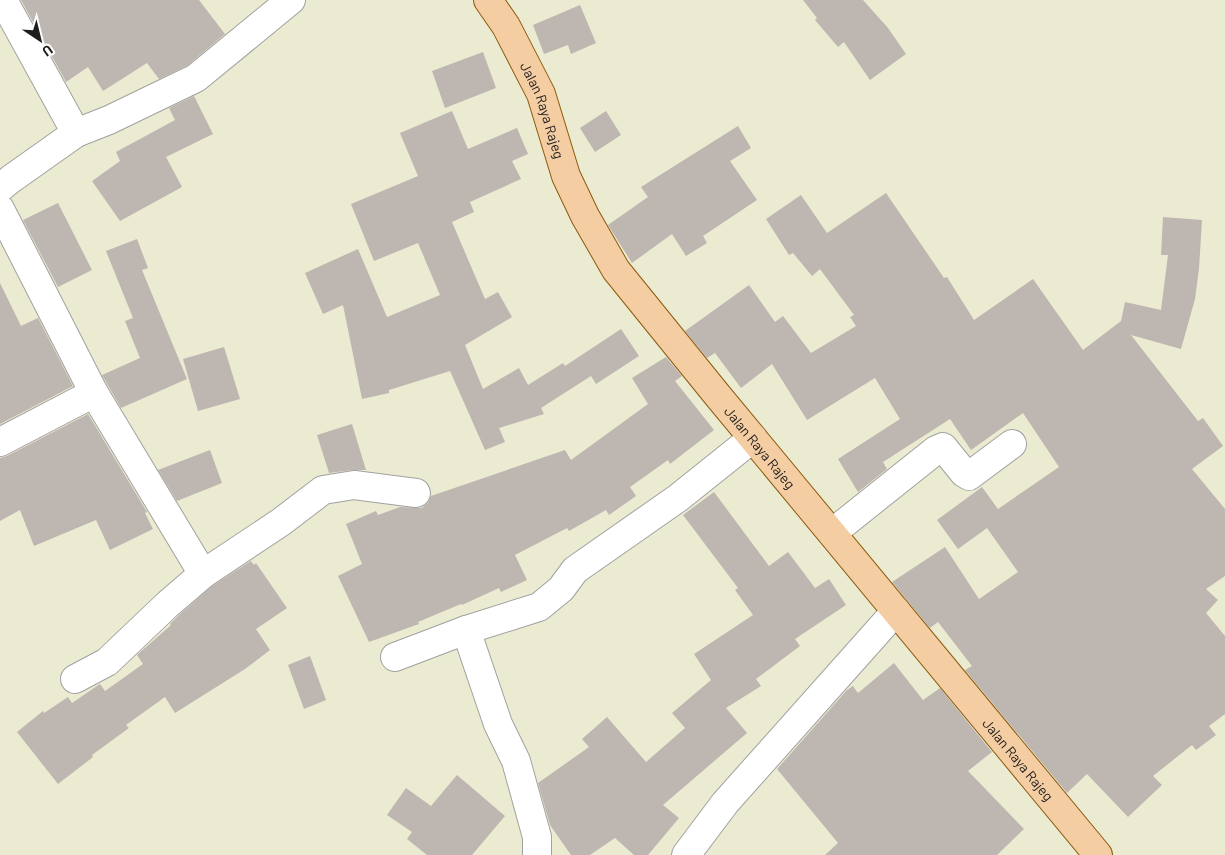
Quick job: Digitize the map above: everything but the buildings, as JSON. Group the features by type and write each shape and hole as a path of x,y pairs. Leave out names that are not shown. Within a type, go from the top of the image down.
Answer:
{"main road":[{"name":"Jalan Raya Rajeg","path":"488,0 506,26 541,94 566,176 585,216 616,270 1098,855"}],"street":[{"path":"3,0 76,133"},
{"path":"0,188 76,133 109,120 196,78 290,0"},
{"path":"0,209 94,393 203,574"},
{"path":"0,442 94,393"},
{"path":"395,657 466,630 539,607 561,588 575,570 678,498 753,438"},
{"path":"832,533 936,450 943,448 964,473 969,476 1012,444"},
{"path":"75,679 107,662 168,604 203,574 281,522 323,490 354,485 416,493"},
{"path":"686,855 725,803 896,610"},
{"path":"466,630 498,724 516,760 537,837 537,855"}],"green space":[{"path":"0,0 1225,0 1225,855 0,855"}]}
